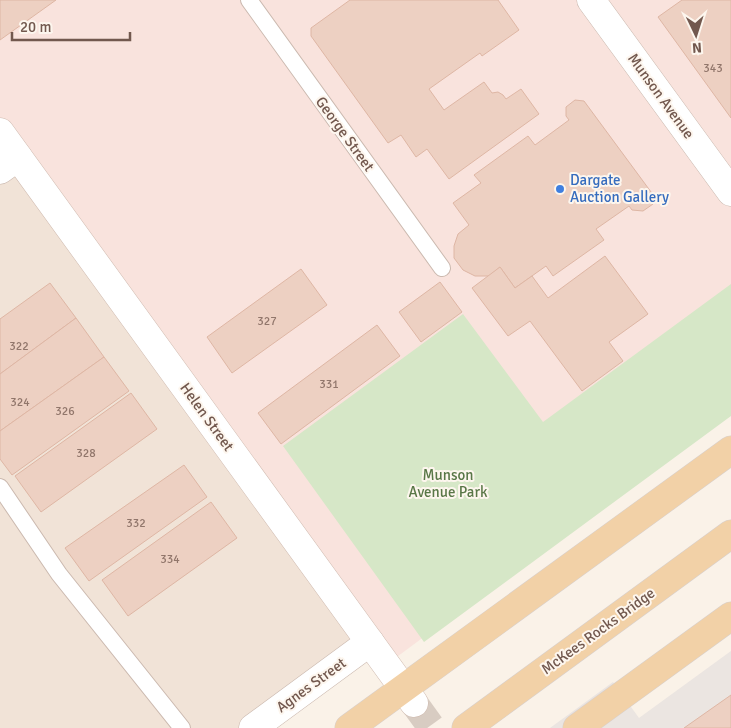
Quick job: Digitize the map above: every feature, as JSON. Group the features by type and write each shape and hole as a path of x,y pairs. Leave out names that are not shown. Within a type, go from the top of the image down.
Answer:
{"main road":[{"path":"349,728 409,696 731,450"},
{"name":"McKees Rocks Bridge","path":"466,728 731,534"},
{"path":"577,728 731,616"}],"street":[{"name":"Munson Avenue","path":"591,0 731,192"},
{"name":"Helen Street","path":"0,132 9,163 409,696"},
{"name":"Agnes Street","path":"253,728 370,642"}],"lane":[{"name":"George Street","path":"249,0 442,268"},
{"path":"0,487 59,574 182,728"}],"shaded area":[{"path":"0,0 731,0 731,409 386,665 0,132"},
{"path":"0,132 370,642 253,728 0,728"},
{"path":"731,651 731,728 550,728 613,682 639,718"}],"green space":[{"name":"Munson Avenue Park","path":"731,284 731,416 424,642 283,446 463,314 543,422"}],"building":[{"path":"0,0 56,0 0,40"},
{"path":"350,0 498,0 519,30 482,56 480,53 429,89 444,110 484,82 492,93 498,92 506,99 521,89 539,114 449,179 427,149 416,157 401,135 388,143 311,36 311,28"},
{"path":"682,0 731,0 731,118 658,17"},
{"name":"Dargate Auction Gallery","path":"575,100 584,101 654,196 653,204 643,211 632,210 629,206 596,229 604,240 553,276 546,266 515,288 500,267 489,276 475,276 463,270 454,258 454,246 458,234 469,225 453,203 481,183 474,175 528,136 535,145 569,120 566,116 566,107"},
{"path":"605,256 648,314 609,342 623,361 582,391 530,321 508,336 472,288 500,267 515,288 532,276 548,298"},
{"path":"301,269 327,305 232,373 207,337"},
{"path":"440,282 462,312 421,342 399,312"},
{"path":"50,283 76,318 0,374 0,319"},
{"path":"76,318 104,357 0,431 0,374"},
{"path":"377,325 400,356 281,444 258,413"},
{"path":"104,357 129,391 12,475 0,459 0,431"},
{"path":"131,393 157,429 41,512 15,476"},
{"path":"184,465 207,497 89,581 65,548"},
{"path":"211,502 237,538 128,616 102,580"},
{"path":"731,695 731,728 684,728"}],"tunnel":[{"path":"414,703 432,728"}],"place":[{"name":"Dargate Auction Gallery","path":"560,189"}]}
